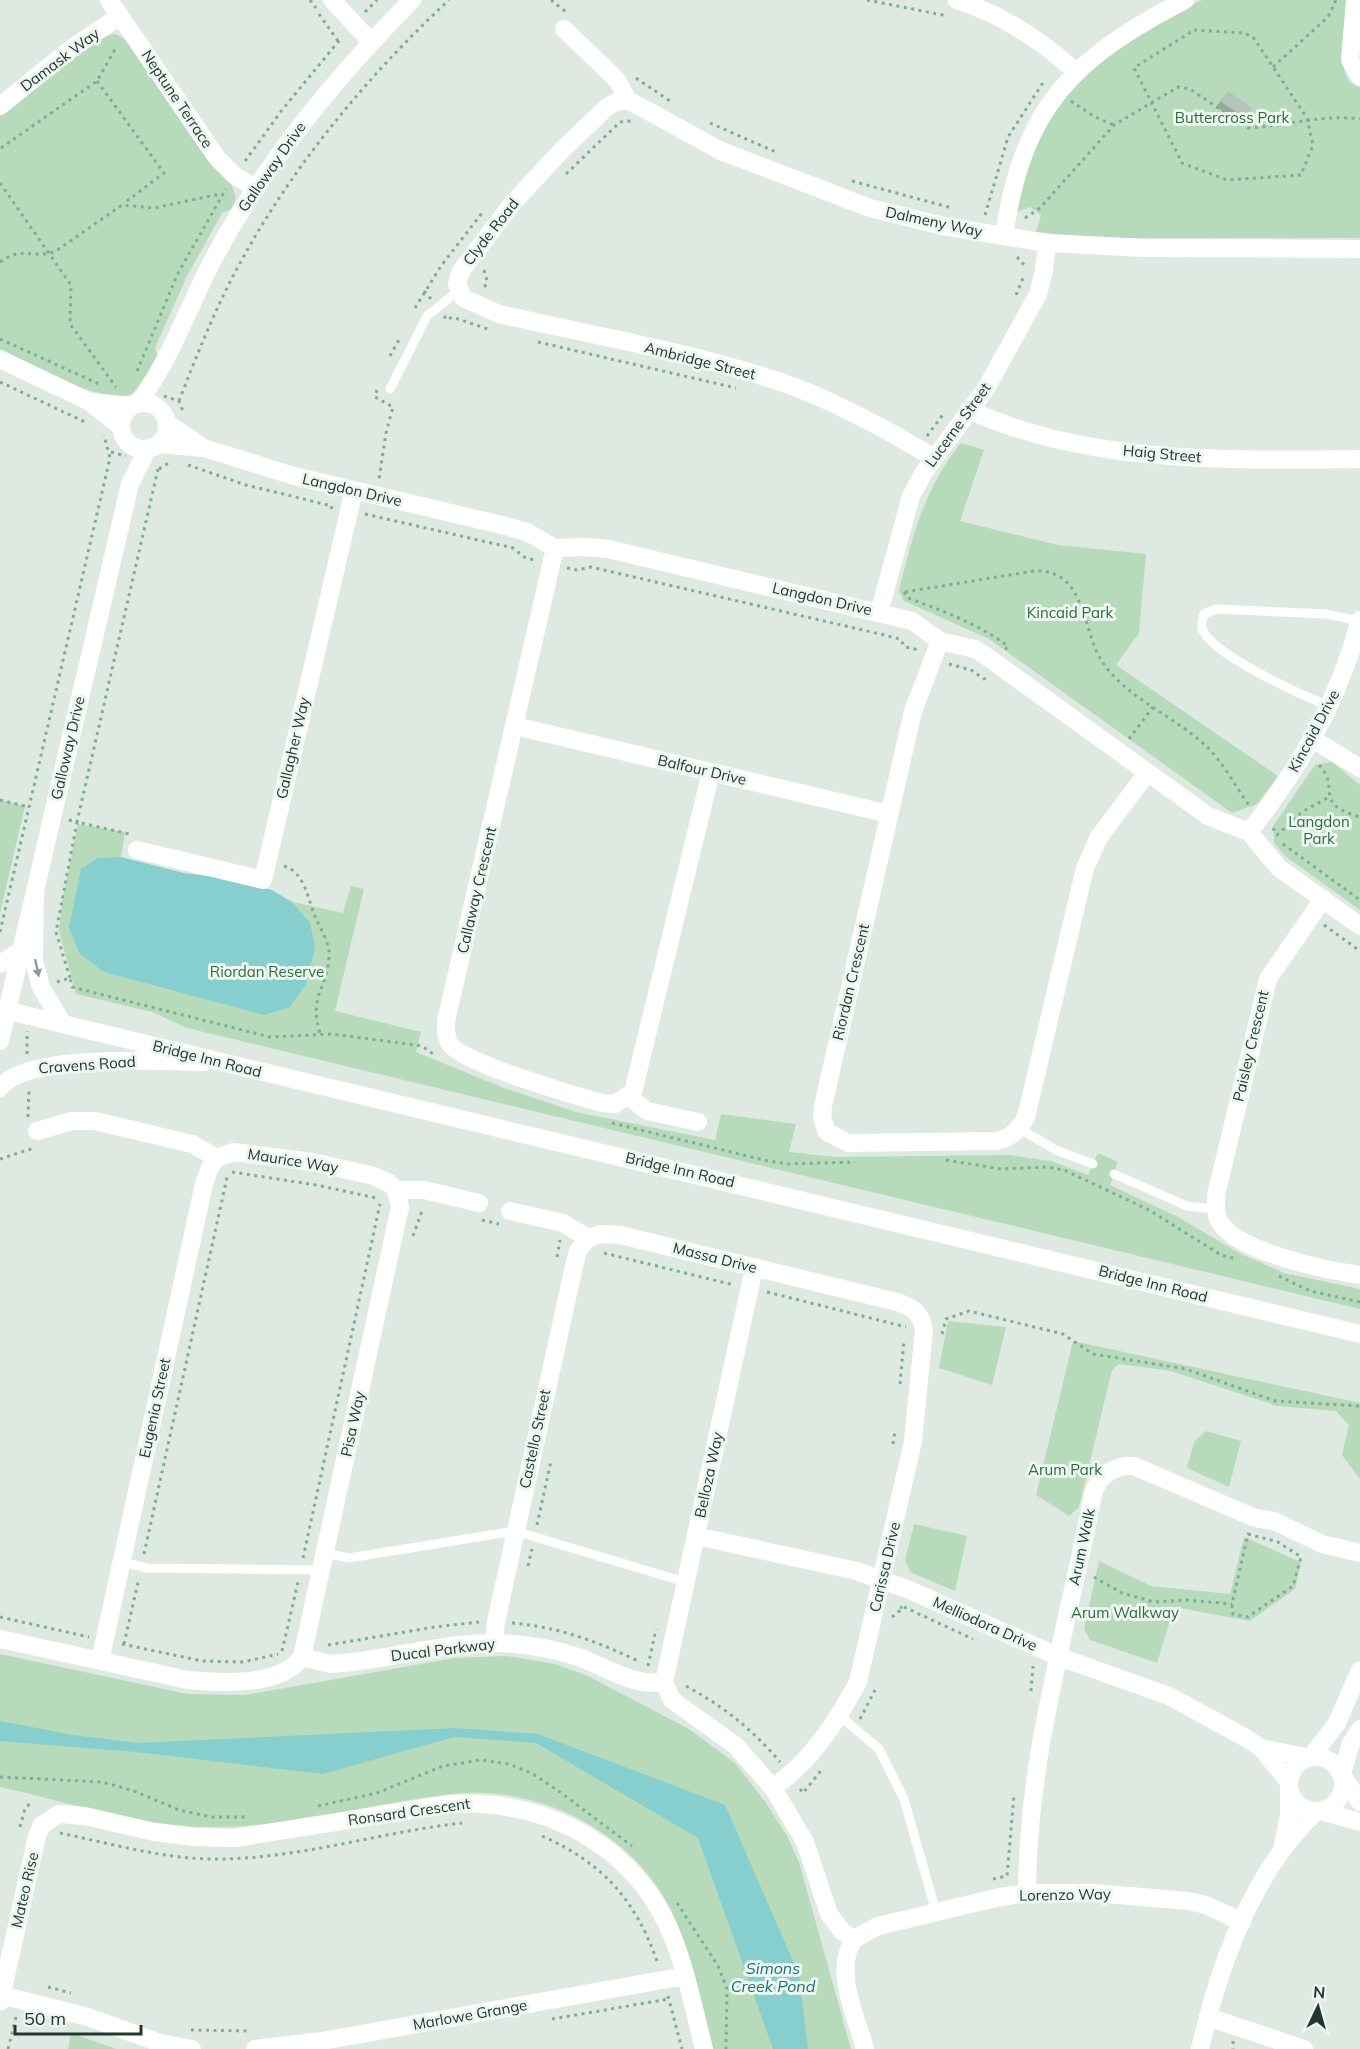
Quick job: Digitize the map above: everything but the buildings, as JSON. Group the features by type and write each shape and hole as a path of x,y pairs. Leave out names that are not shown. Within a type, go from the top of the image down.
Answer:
{"street":[{"name":"Neptune Terrace","path":"109,0 217,158 235,176 256,188"},
{"path":"332,0 371,42"},
{"name":"Galloway Drive","path":"135,405 156,380 215,255 256,188 315,106 371,42 412,0"},
{"path":"1004,236 1006,218 1023,152 1034,128 1059,91 1076,72 1130,31 1185,0"},
{"path":"1355,0 1350,60 1360,77"},
{"path":"953,8 990,12 1032,35 1076,72"},
{"name":"Damask Way","path":"0,106 72,48 120,16"},
{"name":"Dalmeny Way","path":"566,22 616,80 627,100 721,151 870,208 943,226 1047,243 1145,248 1360,249"},
{"name":"Clyde Road","path":"458,291 460,271 512,204 561,151 607,107 627,100"},
{"name":"Lucerne Street","path":"879,613 911,496 934,458 985,390 1038,294 1044,271 1047,243"},
{"name":"Ambridge Street","path":"458,291 475,315 499,314 747,372 843,408 934,458"},
{"name":"Galloway Drive","path":"164,417 168,357"},
{"path":"0,359 90,402 151,404 164,417 166,431 153,446 135,447 110,429 90,402"},
{"path":"110,429 135,405"},
{"name":"Haig Street","path":"969,410 1007,427 1133,452 1216,459 1360,459"},
{"name":"Langdon Drive","path":"164,417 204,448"},
{"name":"Galloway Drive","path":"110,429 130,484"},
{"name":"Galloway Drive","path":"3,1010 35,889 130,484 153,446"},
{"name":"Langdon Drive","path":"153,446 204,448 260,467 518,529 555,548 597,547 879,613 923,627 940,641 963,646 986,656 1208,816 1254,826 1279,868 1360,926"},
{"name":"Gallagher Way","path":"268,862 354,490"},
{"name":"Callaway Crescent","path":"555,548 446,1031 450,1044 462,1054 483,1063 602,1104 615,1104 628,1096"},
{"name":"Kincaid Drive","path":"1254,826 1285,786 1314,740 1345,670 1360,621"},
{"name":"Riordan Crescent","path":"940,641 913,711 822,1118 827,1132 849,1143 866,1144 997,1141 1011,1137 1020,1129"},
{"name":"Balfour Drive","path":"515,726 890,814"},
{"path":"1314,740 1360,768"},
{"path":"698,1122 647,1111 628,1096 638,1080 711,772"},
{"path":"1020,1129 1026,1117 1085,868 1099,837 1147,773"},
{"path":"138,844 263,880 268,862"},
{"path":"35,889 34,961 41,987 63,1024"},
{"name":"Paisley Crescent","path":"1215,1209 1221,1173 1268,979 1323,899"},
{"path":"0,964 20,951"},
{"path":"0,1041 3,1010"},
{"name":"Bridge Inn Road","path":"3,1010 1360,1334"},
{"name":"Cravens Road","path":"0,1088 5,1080 27,1060 218,1062"},
{"path":"34,1133 72,1121 95,1121 192,1144 222,1165"},
{"name":"Maurice Way","path":"222,1165 233,1152 312,1162 374,1176 389,1184 388,1195"},
{"name":"Eugenia Street","path":"100,1660 204,1184 210,1167 222,1165"},
{"path":"388,1195 423,1190 479,1203"},
{"name":"Pisa Way","path":"303,1654 398,1216 399,1202 388,1195"},
{"path":"1215,1209 1219,1221 1230,1232 1278,1256 1308,1266 1360,1275"},
{"path":"510,1211 564,1223 588,1238"},
{"name":"Massa Drive","path":"588,1238 601,1234 620,1235 897,1302 908,1306 917,1324"},
{"name":"Castello Street","path":"494,1643 496,1622 515,1531 574,1266 578,1251 588,1238"},
{"name":"Belloza Way","path":"664,1678 754,1268"},
{"name":"Carissa Drive","path":"773,1788 786,1769 848,1722 913,1441 917,1324"},
{"name":"Arum Walk","path":"1027,1893 1030,1817 1058,1656 1096,1485 1109,1471 1117,1467 1134,1466 1255,1518 1274,1521 1322,1544 1360,1553"},
{"name":"Melliodora Drive","path":"696,1536 857,1571 880,1589 912,1591 1058,1656 1170,1696 1227,1725 1261,1748 1289,1785"},
{"path":"0,1639 188,1680 238,1681 285,1672 295,1667 303,1654"},
{"name":"Ducal Parkway","path":"303,1654 331,1664 342,1664 433,1649 494,1643 555,1650 632,1680 653,1684 664,1678"},
{"path":"1200,2049 1228,1953 1282,1846 1289,1815 1289,1785 1295,1767 1310,1758 1337,1723 1360,1670"},
{"path":"664,1678 672,1700 736,1746 773,1788 805,1842 829,1914 842,1931 854,1939 846,1954 844,1969 865,2049"},
{"path":"1282,1846 1319,1811 1338,1801 1342,1793 1342,1774 1351,1743 1360,1729"},
{"name":"Melliodora Drive","path":"1261,1748 1310,1758"},
{"path":"1310,1758 1329,1760 1342,1774 1360,1802"},
{"path":"1289,1785 1296,1802 1302,1807 1360,1822"},
{"name":"Ronsard Crescent","path":"53,1825 59,1814 71,1814 154,1832 195,1837 235,1838 450,1804 479,1802 518,1807 572,1827 600,1844 627,1868 664,1919 675,1943 704,2049"},
{"name":"Mateo Rise","path":"1,1999 37,1836 53,1825"},
{"name":"Lorenzo Way","path":"854,1939 878,1926 1027,1893 1095,1893 1188,1901 1206,1905 1242,1922"},
{"name":"Marlowe Grange","path":"254,2040 322,2041 662,1973 685,1976"},
{"path":"1,1999 20,1999 88,2018 160,2043 192,2049"},
{"path":"1208,2017 1304,2049"}],"lane":[{"path":"390,389 427,316 458,291"},
{"path":"1329,706 1271,682 1208,639 1202,627 1204,614 1216,609 1326,614 1360,621"},
{"path":"1020,1129 1056,1150 1093,1164"},
{"path":"1114,1174 1187,1206 1215,1209"},
{"path":"122,1562 141,1567 300,1571 323,1562 515,1531 685,1582"},
{"path":"848,1722 879,1749 904,1799 936,1912"}],"path":[{"path":"310,0 338,41"},
{"path":"136,374 178,273 221,197 282,110 338,41 376,0"},
{"path":"179,401 232,278 279,200 349,105 388,60 448,0"},
{"path":"551,0 566,22"},
{"path":"867,0 953,8"},
{"path":"1273,67 1328,17 1336,0"},
{"path":"1194,30 1249,34 1273,67 1307,118 1313,145 1302,175 1227,180 1182,163 1134,68 1194,30"},
{"path":"0,149 97,81 117,46"},
{"path":"628,72 675,105"},
{"path":"976,213 987,216 998,164 1008,137 1034,93 1046,78 1081,109 1114,125"},
{"path":"0,262 13,253 49,254 122,205 164,173 97,81"},
{"path":"1006,218 1023,219 1040,208 1114,125 1178,87 1184,86 1248,128 1307,118 1334,116 1360,119"},
{"path":"702,119 783,154"},
{"path":"559,181 620,122 634,121"},
{"path":"845,179 955,209"},
{"path":"0,183 70,285 70,324 118,390"},
{"path":"122,205 154,208 214,195 221,197"},
{"path":"1011,256 1020,258 1027,267 1016,297"},
{"path":"475,315 487,281 484,268"},
{"path":"424,291 447,320 452,317 475,315 495,331"},
{"path":"0,339 103,386"},
{"path":"536,342 736,388"},
{"path":"0,382 88,423"},
{"path":"112,390 125,387"},
{"path":"370,515 393,407"},
{"path":"917,448 946,411"},
{"path":"0,932 110,458 110,429"},
{"path":"181,462 246,485 332,506 329,516"},
{"path":"885,590 904,592 1034,571 1047,572 1069,587 1078,598 1084,609 1095,648 1105,666 1153,707 1209,749 1254,826"},
{"path":"70,978 56,932 77,822 134,576"},
{"path":"1119,753 1153,707"},
{"path":"1319,765 1325,774 1329,797 1338,809 1360,817"},
{"path":"1277,835 1302,812 1329,797"},
{"path":"0,800 29,807"},
{"path":"77,822 138,844"},
{"path":"1275,830 1280,842 1360,900"},
{"path":"268,862 290,868 298,877 306,888 327,942 329,959 318,992 315,1011 320,1033"},
{"path":"0,1159 34,1133 27,1060"},
{"path":"124,1645 222,1165"},
{"path":"282,1653 388,1195"},
{"path":"767,1292 917,1324 943,1334 946,1319 969,1311 1063,1334 1093,1354 1186,1369 1275,1401 1360,1406"},
{"path":"899,1392 917,1324"},
{"path":"891,1453 897,1419"},
{"path":"1248,1534 1278,1542 1300,1557 1293,1586 1248,1617 1233,1614 1232,1604 1248,1534"},
{"path":"1092,1586 1095,1575 1122,1593 1154,1602 1186,1600 1232,1604"},
{"path":"880,1589 903,1608 974,1640"},
{"path":"890,1626 892,1616 903,1608 912,1591"},
{"path":"0,1617 202,1661 243,1662 282,1653 303,1654 434,1627 496,1622 534,1625 592,1640 710,1699 755,1733 803,1793 830,1759"},
{"path":"1025,1662 1035,1667 1030,1698"},
{"path":"848,1722 868,1706 876,1685"},
{"path":"786,1756 786,1769"},
{"path":"309,1807 378,1793 443,1766 481,1760 510,1764 533,1774 599,1819 636,1850"},
{"path":"0,1777 102,1782 134,1791 190,1812 212,1817 258,1816"},
{"path":"985,1881 1007,1876 1016,1788"},
{"path":"53,1825 162,1854 221,1858 278,1854 465,1823"},
{"path":"537,1834 565,1846 587,1861 625,1896 649,1936 662,1973 682,2049"},
{"path":"674,1899 718,1966 727,1989 726,2049"},
{"path":"647,1966 662,1973"},
{"path":"45,1986 76,1995"},
{"path":"8,2049 20,1999"},
{"path":"189,2030 254,2040"}],"green space":[{"name":"Buttercross Park","path":"1202,0 1348,0 1342,50 1346,74 1351,83 1360,87 1360,238 1096,238 1036,232 1041,215 1030,207 1016,212 1022,176 1038,140 1055,112 1074,88 1118,49"},
{"path":"115,34 127,40 231,183 236,198 231,209 222,213 186,278 155,348 158,357 148,376 135,392 123,396 88,390 47,373 0,349 0,111 71,56 101,38"},
{"name":"Kincaid Park","path":"961,443 984,450 960,521 1058,545 1146,554 1139,633 1116,665 1278,776 1257,804 1232,813 989,639 904,601 899,591 921,513 938,477"},
{"name":"Langdon Park","path":"1332,762 1360,785 1360,910 1285,856 1274,843 1273,826 1315,765"},
{"path":"0,800 25,806 0,913"},
{"name":"Riordan Reserve","path":"78,824 125,832 120,864 343,913 351,886 364,889 335,1011 421,1032 416,1052 504,1088 576,1112 715,1140 721,1114 796,1124 789,1152 836,1157 1009,1155 1051,1161 1088,1175 1098,1153 1118,1162 1110,1185 1178,1217 1239,1253 1284,1273 1360,1289 1360,1309 187,1028 152,1012 76,994 59,931 62,901"},
{"path":"948,1321 1006,1327 992,1385 939,1368"},
{"name":"Arum Park","path":"1073,1341 1360,1403 1360,1479 1342,1455 1349,1425 1336,1411 1277,1406 1171,1371 1119,1364 1112,1370 1079,1507 1069,1516 1036,1495"},
{"path":"1206,1431 1241,1441 1229,1487 1187,1468 1194,1442"},
{"path":"914,1524 967,1536 955,1591 910,1572 905,1561"},
{"name":"Arum Walkway","path":"1244,1537 1301,1562 1295,1589 1250,1621 1174,1607 1157,1663 1090,1640 1084,1629 1099,1561 1151,1586 1230,1594"},
{"path":"0,1654 187,1694 245,1695 455,1658 506,1656 555,1664 588,1676 689,1729 736,1764 766,1803 787,1836 799,1862 851,2049 713,2049 685,1943 671,1910 654,1882 607,1836 579,1819 549,1806 517,1797 485,1793 452,1794 270,1824 209,1827 158,1823 131,1818 0,1787"},
{"path":"71,2033 116,2049 68,2049"}],"water":[{"path":"121,857 184,873 223,878 272,890 292,902 310,923 315,948 306,984 290,1007 264,1015 104,972 80,954 69,928 81,869 98,858"},
{"name":"Simons Creek Pond","path":"0,1721 73,1735 137,1743 455,1728 538,1734 725,1805 799,1975 808,2049 773,2049 698,1838 536,1743 454,1737 323,1774 136,1752 0,1741"}]}
